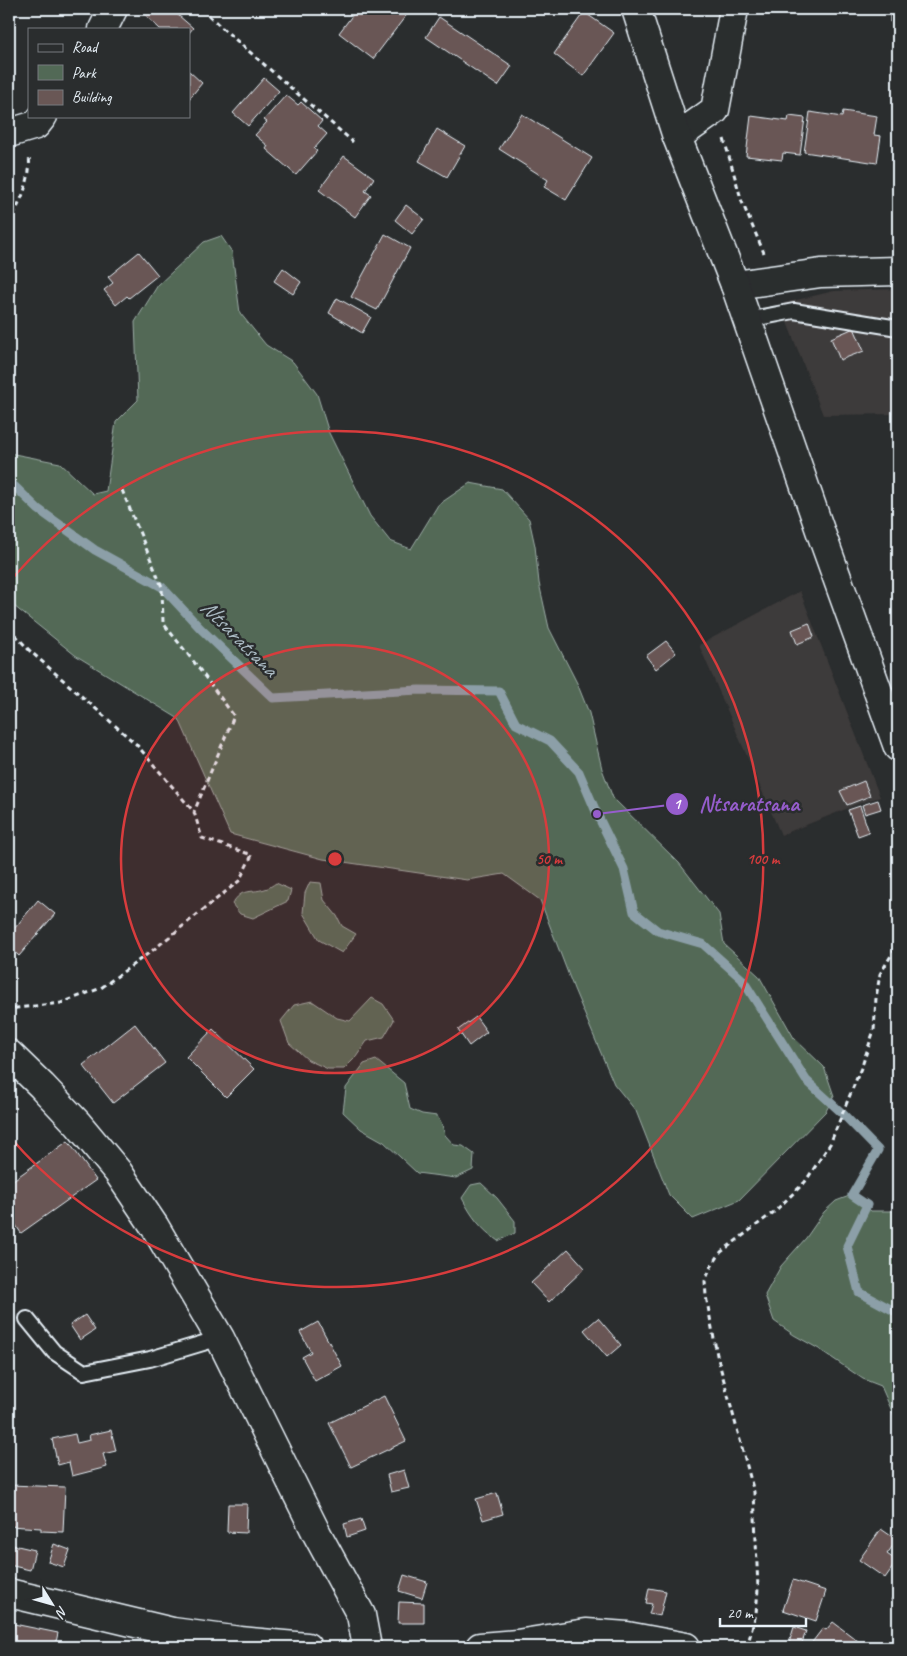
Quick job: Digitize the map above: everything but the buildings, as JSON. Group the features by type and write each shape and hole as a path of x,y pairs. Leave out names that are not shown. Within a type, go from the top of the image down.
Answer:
{"street":[{"path":"104,28 113,9"},
{"path":"636,9 677,137 734,285 898,747"},
{"path":"677,137 715,110 734,9"},
{"path":"734,285 821,273 898,271"},
{"path":"9,1054 78,1124 118,1172 155,1227 220,1338 317,1534 361,1615 367,1647"},
{"path":"9,1593 173,1632 297,1646"},
{"path":"480,1647 517,1644 586,1633 626,1636 686,1647"}],"lane":[{"path":"746,320 794,311 898,328"},
{"path":"27,1319 54,1352 84,1372 150,1359 220,1338"}],"path":[{"path":"202,9 353,142"},
{"path":"715,110 742,202 765,254 779,279"},
{"path":"9,223 22,197 31,165 26,126"},
{"path":"122,490 162,586 163,623 234,716 194,812"},
{"path":"9,628 30,651 136,744 194,812 202,838 252,855 239,881 153,950 101,988 61,1003 16,1008 9,1014"},
{"path":"747,1647 756,1614 758,1589 754,1492 717,1355 705,1282 711,1267 721,1252 774,1212 805,1182 830,1144 863,1063 874,1030 880,974 898,944"}],"shaded area":[{"path":"898,289 898,414 823,415 785,317 784,303 834,291"},
{"path":"800,591 880,797 781,835 699,645"}],"green space":[{"path":"221,236 232,252 240,313 266,345 293,362 317,394 329,433 370,516 390,541 411,549 438,505 470,483 502,489 529,519 535,546 539,583 549,628 577,683 589,713 602,769 613,798 679,863 719,914 724,944 759,976 794,1038 824,1067 834,1096 826,1111 739,1200 693,1219 669,1195 636,1111 614,1084 574,989 540,900 504,874 467,880 323,859 230,834 179,719 75,655 9,602 9,453 60,463 93,494 106,491 116,422 138,400 135,322 158,285 204,242"},
{"path":"310,882 321,883 324,900 337,916 342,926 356,934 342,953 319,940 303,913 305,893"},
{"path":"276,883 291,890 288,901 253,918 240,914 232,904 243,893 265,889"},
{"path":"372,998 383,1004 394,1020 384,1037 367,1041 356,1057 344,1069 328,1069 308,1060 289,1043 281,1021 294,1005 312,1001 337,1018 350,1021"},
{"path":"376,1060 404,1083 410,1109 422,1114 437,1116 445,1135 454,1145 463,1146 474,1154 473,1170 456,1178 417,1173 384,1142 361,1129 343,1112 346,1088 364,1064"},
{"path":"481,1183 497,1198 515,1221 515,1233 498,1241 481,1227 473,1217 462,1198 471,1185"},
{"path":"852,1195 871,1211 898,1211 898,1425 881,1386 863,1379 774,1321 765,1295 781,1266 806,1238 824,1212 836,1201"}],"waterway":[{"name":"Ntsaratsana","path":"9,481 38,509 95,550 162,587 200,628 273,698 419,690 499,691 516,724 550,741 579,772 624,869 634,912 658,931 703,944 742,979 806,1080 878,1150 852,1195 867,1205 847,1246 859,1292 898,1313"}],"place":[{"name":"Ntsaratsana","path":"597,814"}]}
